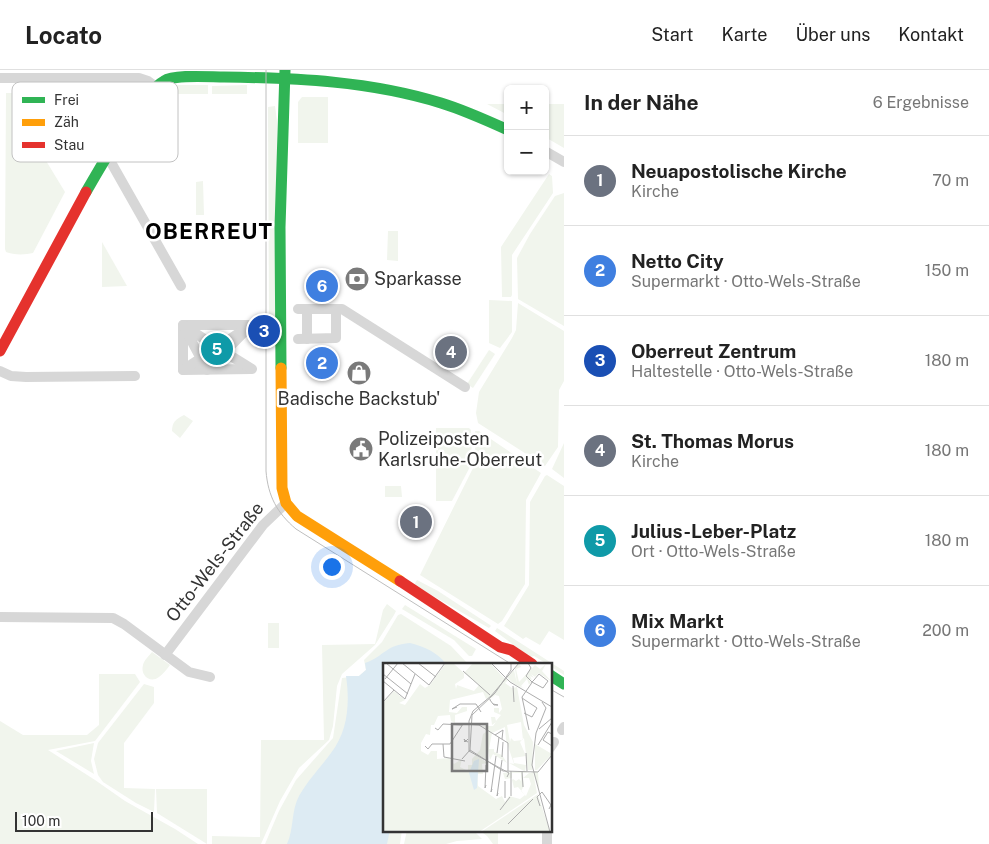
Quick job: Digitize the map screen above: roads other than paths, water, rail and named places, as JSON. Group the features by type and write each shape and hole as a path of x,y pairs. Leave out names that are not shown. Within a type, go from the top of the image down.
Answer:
{"street":[{"path":"161,82 166,79 284,74 353,83 410,94 464,111 504,128"},
{"name":"Otto-Wels-Straße","path":"164,655 263,525 286,503 282,488 281,361 281,202 284,74"},
{"path":"0,78 139,78 149,82"},
{"path":"549,153 564,162"},
{"path":"0,351 60,238 105,162"},
{"path":"111,162 181,286"},
{"path":"338,313 339,329 336,338 302,339 302,309 338,313 342,309 465,387"},
{"path":"183,325 252,325 221,350 207,370"},
{"path":"183,325 252,369 183,370"},
{"path":"183,325 207,370"},
{"path":"183,325 183,370"},
{"path":"183,370 201,358 221,350"},
{"path":"0,371 11,376 26,377 136,376"},
{"path":"286,503 297,516 459,618 486,638 511,650 530,663"},
{"path":"0,617 113,618 189,672 210,677"},
{"path":"552,677 564,684"}],"tram line":[{"path":"266,70 266,471 271,496 284,517 296,529 509,663"},
{"path":"552,690 564,697"}],"place":[{"name":"Sparkasse","path":"357,279"},
{"name":"Mix Markt","path":"322,286"},
{"name":"Oberreut Zentrum","path":"264,331"},
{"name":"Julius-Leber-Platz","path":"217,349"},
{"name":"St. Thomas Morus","path":"451,352"},
{"name":"Netto City","path":"322,363"},
{"name":"Badische Backstub'","path":"359,373"},
{"name":"Polizeiposten Karlsruhe-Oberreut","path":"361,449"},
{"name":"Neuapostolische Kirche","path":"416,522"}],"district":[{"name":"OBERREUT","path":"209,231"}]}
